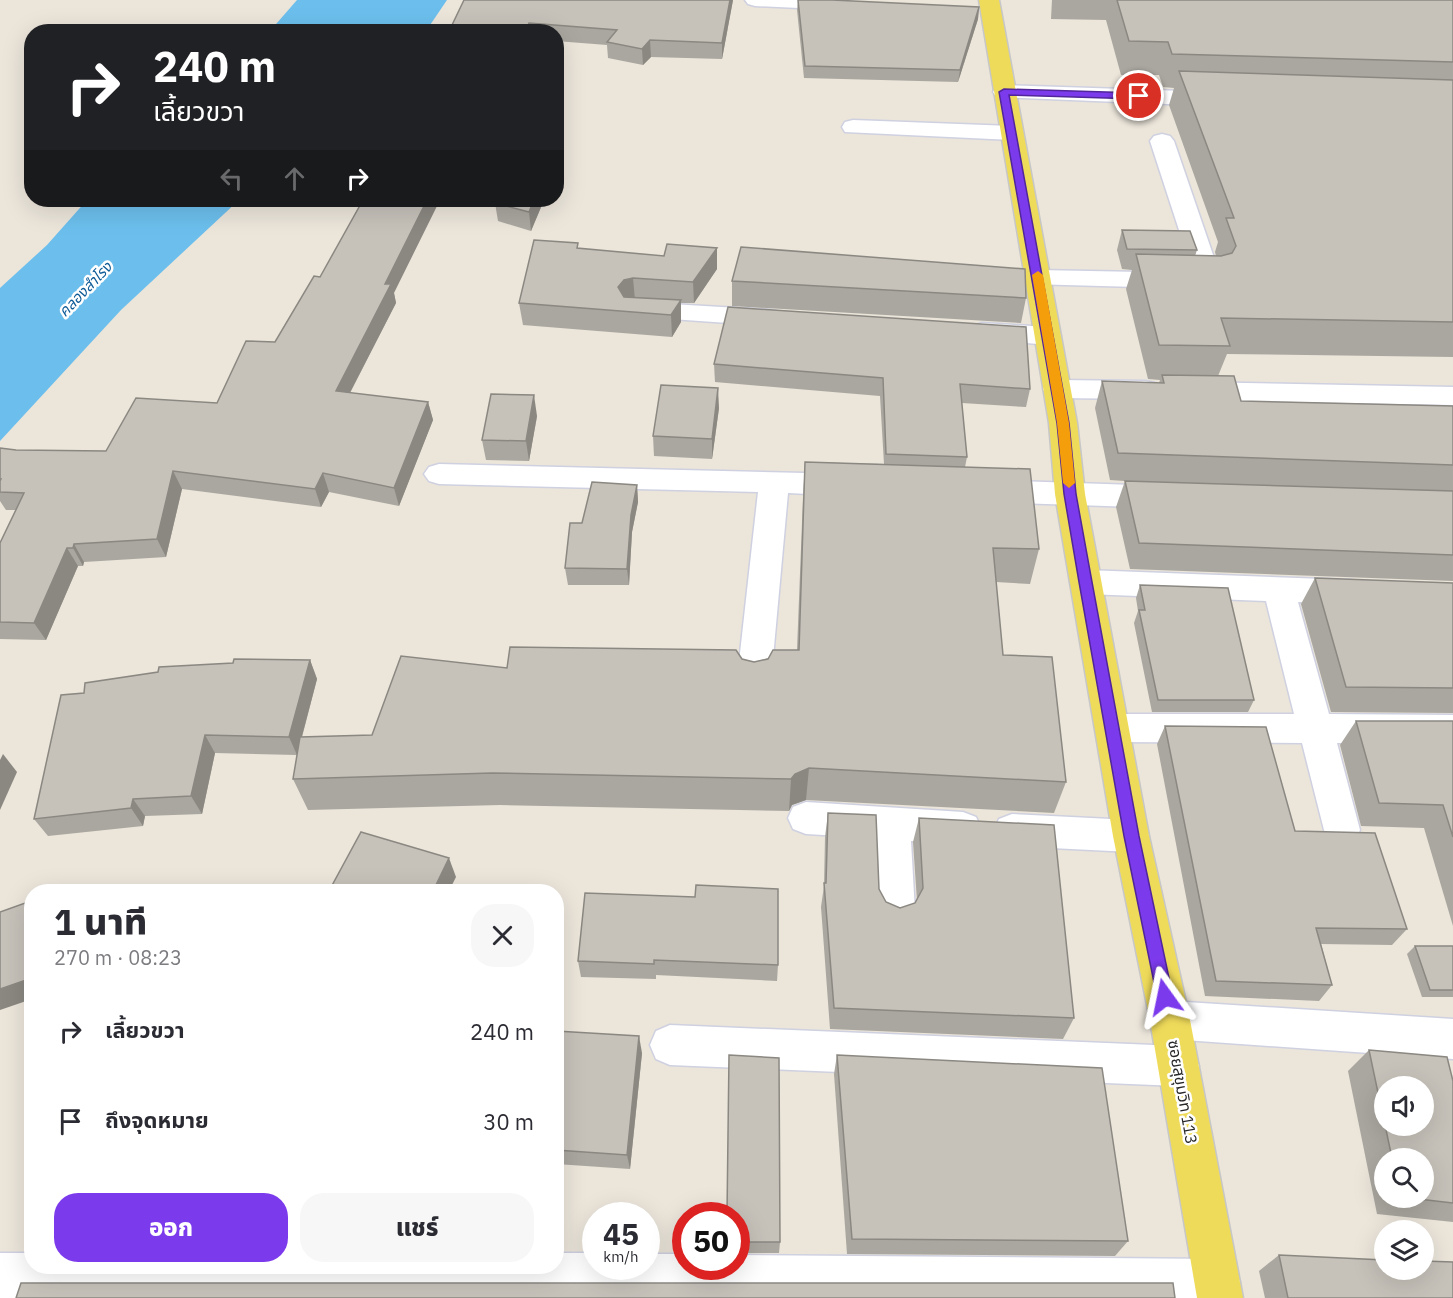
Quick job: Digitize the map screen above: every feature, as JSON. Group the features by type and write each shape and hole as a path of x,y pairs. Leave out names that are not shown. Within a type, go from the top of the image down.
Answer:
{"main road":[{"name":"ซอยสุขุมวิท 113","path":"982,7 1012,133 1057,389 1070,494 1114,728 1131,836 1170,1020 1218,1290"}],"street":[{"path":"755,0 861,5"},
{"path":"1004,92 1238,99"},
{"path":"853,128 1012,133"},
{"path":"1038,278 1209,281 1162,141"},
{"path":"635,310 800,320"},
{"path":"952,330 1048,336"},
{"path":"1057,389 1453,396"},
{"path":"439,474 774,482 881,487"},
{"path":"753,680 774,482"},
{"path":"964,490 1190,498"},
{"path":"1086,582 1383,593"},
{"path":"1279,590 1342,830"},
{"path":"1114,728 1453,729"},
{"path":"806,818 1131,836"},
{"path":"892,824 896,912"},
{"path":"1170,1020 1453,1039"},
{"path":"670,1045 1178,1066"},
{"path":"0,1276 406,1274 1218,1290"}],"water":[{"path":"297,0 447,0 431,24 276,24"},
{"name":"คลองสำโรง","path":"81,207 231,207 121,310 0,441 0,288 47,245"}],"building":[{"path":"464,0 730,0 722,43 650,40 642,49 607,42 617,30 564,24 452,24"},
{"path":"798,0 979,7 960,70 805,66"},
{"path":"1117,0 1453,0 1453,62 1172,54 1168,42 1129,41"},
{"path":"1179,71 1453,80 1453,322 1221,318 1230,346 1159,345 1136,254 1221,256 1232,253 1236,246 1226,218 1234,218"},
{"path":"359,207 424,207 385,284 391,284 336,391 428,402 394,488 323,473 315,489 173,471 157,539 74,544 73,548 67,548 34,623 0,622 0,543 24,493 0,492 0,448 106,451 136,398 217,403 246,341 275,342 314,276 320,277"},
{"path":"510,207 531,207 529,212"},
{"path":"1122,230 1190,231 1197,250 1127,249"},
{"path":"534,240 578,243 577,248 664,256 667,244 717,248 693,282 633,278 624,280 618,287 624,297 681,300 671,315 519,303"},
{"path":"741,247 1025,269 1026,298 732,281"},
{"path":"728,307 1026,327 1030,389 960,384 967,457 886,454 883,378 714,364"},
{"path":"1162,375 1234,376 1241,401 1453,406 1453,465 1118,453 1102,381 1164,383"},
{"path":"661,385 718,388 712,439 653,436"},
{"path":"491,394 534,395 526,441 482,440"},
{"path":"805,462 1030,469 1039,549 993,548 1003,655 1052,657 1066,782 809,768 795,774 791,779 492,773 293,779 300,737 372,735 401,656 507,668 510,647 736,650 742,659 754,662 768,659 773,650 799,650"},
{"path":"1125,481 1453,491 1453,555 1139,543"},
{"path":"592,482 637,485 631,515 627,569 565,568 570,523 582,523"},
{"path":"1315,578 1453,583 1453,688 1346,687"},
{"path":"1140,585 1228,588 1254,700 1158,700 1139,610 1145,610"},
{"path":"234,659 310,660 289,737 205,735 191,796 133,799 131,808 34,819 61,695 84,693 85,683 158,672 159,667 233,663"},
{"path":"1356,721 1453,721 1453,837 1443,805 1379,803"},
{"path":"1165,726 1266,727 1295,831 1375,833 1407,929 1316,928 1332,985 1216,981"},
{"path":"828,813 876,815 879,889 886,902 900,908 915,903 923,888 919,818 1054,825 1074,1018 834,1008 824,883 826,883"},
{"path":"361,832 449,858 436,884 333,884"},
{"path":"696,885 778,889 778,965 654,960 654,964 578,961 585,893 695,897"},
{"path":"24,903 24,981 0,989 0,912"},
{"path":"1415,946 1453,946 1453,990 1430,990"},
{"path":"564,1031 639,1036 627,1155 564,1151"},
{"path":"1369,1050 1447,1057 1453,1081 1453,1203 1434,1201 1434,1148 1390,1148 1387,1136 1434,1136 1434,1076 1374,1076"},
{"path":"729,1055 779,1058 780,1242 750,1242 750,1202 727,1202"},
{"path":"837,1055 1102,1068 1128,1241 852,1239"},
{"path":"1279,1255 1374,1260 1374,1280 1434,1280 1434,1261 1453,1262 1453,1298 1288,1298"},
{"path":"21,1283 1173,1283 1175,1298 16,1298"}],"slow traffic":[{"path":"1038,275 1063,423 1069,483"}],"route":[{"path":"1139,96 1004,92 1063,423 1070,494 1114,728 1131,836 1165,997"}]}
